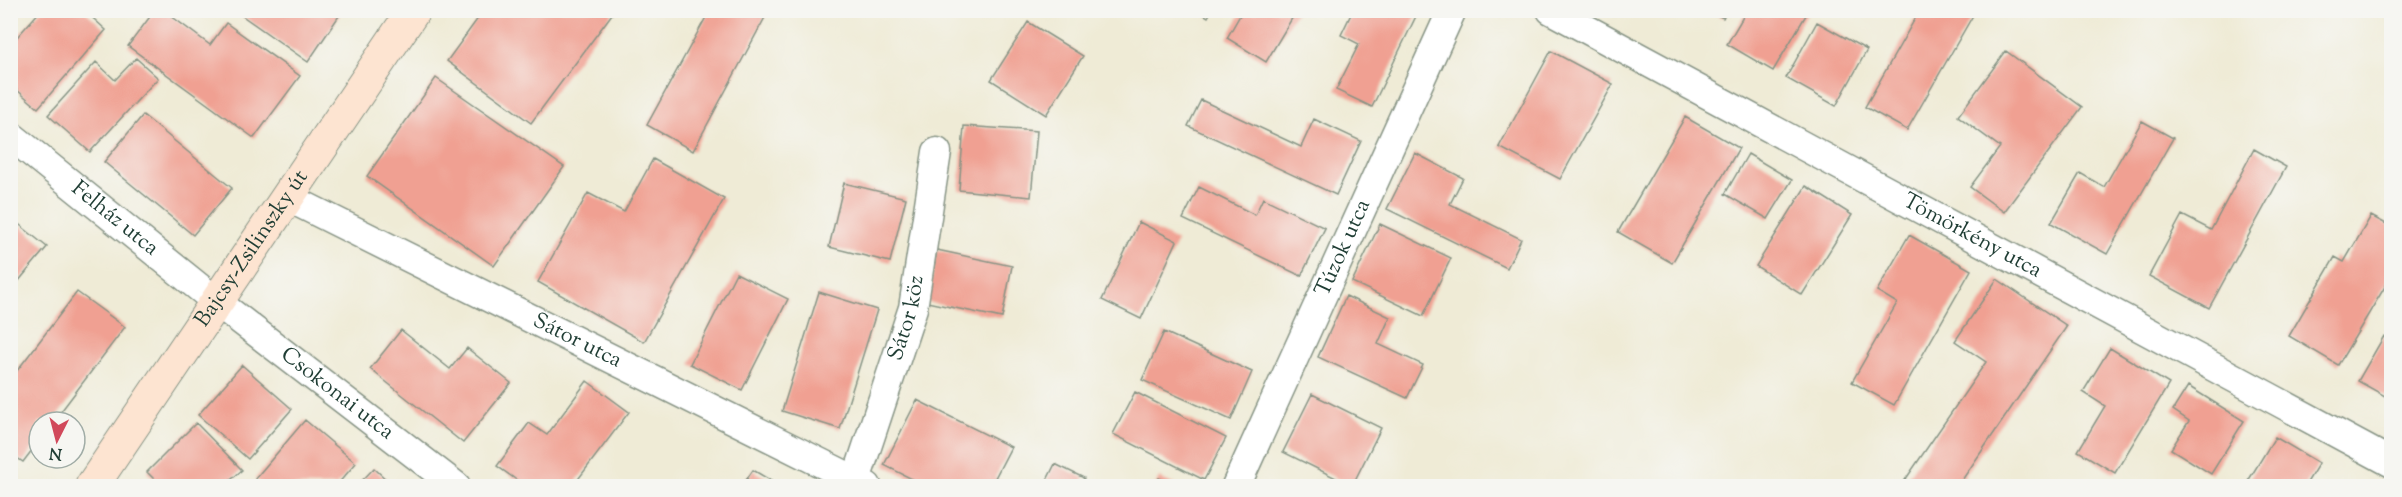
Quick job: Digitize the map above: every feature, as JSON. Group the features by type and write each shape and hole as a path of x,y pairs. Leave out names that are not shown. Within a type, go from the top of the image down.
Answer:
{"main road":[{"name":"Bajcsy-Zsilinszky út","path":"92,486 414,10"}],"street":[{"name":"Túzok utca","path":"1236,486 1452,10"},
{"name":"Tömörkény utca","path":"1551,10 2391,463"},
{"name":"Felház utca","path":"10,135 217,302"},
{"name":"Sátor köz","path":"861,483 913,309 937,152"},
{"name":"Sátor utca","path":"286,197 861,483"},
{"name":"Csokonai utca","path":"217,302 456,486"}],"building":[{"path":"41,10 84,10 106,30 38,108 10,84 10,45"},
{"path":"155,10 163,10 210,45 226,23 300,76 254,138 128,46"},
{"path":"234,10 343,10 308,62"},
{"path":"484,10 615,10 531,123 447,61"},
{"path":"710,10 769,10 693,151 647,125"},
{"path":"1196,10 1212,10 1208,17"},
{"path":"1243,10 1250,10 1255,14 1257,10 1297,10 1266,62 1227,38"},
{"path":"1353,10 1419,10 1372,107 1336,90 1359,44 1341,35"},
{"path":"1708,10 1727,10 1723,18"},
{"path":"1747,10 1809,10 1773,71 1727,44"},
{"path":"1920,10 1976,10 1907,130 1865,107"},
{"path":"1028,22 1083,56 1046,115 991,80"},
{"path":"1817,22 1867,50 1836,106 1786,78"},
{"path":"1551,51 1613,84 1560,179 1499,147"},
{"path":"2006,51 2082,107 2004,212 1970,187 2000,147 1958,116"},
{"path":"136,58 158,78 90,152 48,115 96,62 115,80"},
{"path":"436,78 564,167 494,266 367,176"},
{"path":"1201,100 1301,147 1314,119 1361,141 1336,195 1188,126"},
{"path":"143,115 232,188 193,235 104,162"},
{"path":"1685,117 1739,148 1672,263 1618,232"},
{"path":"2142,121 2173,138 2107,254 2051,223 2080,173 2104,187"},
{"path":"964,126 1037,131 1031,197 959,190"},
{"path":"2254,149 2286,167 2209,308 2149,276 2182,215 2211,230"},
{"path":"1415,153 1463,178 1450,204 1521,239 1507,268 1387,209"},
{"path":"1748,154 1792,180 1768,219 1725,194"},
{"path":"653,159 724,199 644,342 538,282 588,193 624,212"},
{"path":"844,183 906,198 890,262 829,247"},
{"path":"1806,186 1852,215 1802,295 1756,266"},
{"path":"1199,187 1255,215 1263,198 1325,228 1301,276 1183,219"},
{"path":"2371,216 2392,227 2392,275 2338,365 2289,336 2335,257 2344,262"},
{"path":"10,217 47,247 12,289 10,288"},
{"path":"1139,222 1177,241 1141,319 1102,300"},
{"path":"1380,224 1451,258 1423,316 1352,282"},
{"path":"1909,235 1971,270 1894,405 1852,382 1897,303 1877,291"},
{"path":"937,250 1012,266 1002,318 927,302"},
{"path":"736,273 788,299 742,390 690,364"},
{"path":"1997,279 2067,326 1958,486 1901,486 1986,362 1955,341"},
{"path":"77,292 125,327 62,410 27,410 27,457 23,462 10,453 10,380"},
{"path":"819,292 877,310 840,429 782,411"},
{"path":"1346,296 1390,317 1378,344 1423,365 1407,398 1318,357"},
{"path":"401,330 450,369 467,348 511,383 463,443 370,369"},
{"path":"1164,332 1252,372 1231,420 1142,380"},
{"path":"2384,336 2392,340 2392,400 2358,381"},
{"path":"2110,348 2169,384 2115,473 2078,451 2105,406 2083,392"},
{"path":"242,365 292,409 248,459 198,415"},
{"path":"587,381 629,412 573,486 525,486 497,466 529,423 547,435"},
{"path":"2188,386 2244,421 2211,474 2171,449 2189,421 2173,410"},
{"path":"1135,392 1226,438 1204,480 1113,434"},
{"path":"1312,394 1381,428 1352,486 1283,452"},
{"path":"917,400 1011,447 995,478 1012,486 926,486 884,465"},
{"path":"305,420 356,463 336,486 264,486 255,479"},
{"path":"196,423 242,470 224,486 161,486 147,472"},
{"path":"2275,437 2319,463 2305,486 2245,486"},
{"path":"1055,464 1084,478 1080,486 1044,486"},
{"path":"374,468 393,486 357,486"},
{"path":"753,470 780,486 742,486"},
{"path":"1159,478 1177,486 1155,486"}]}
